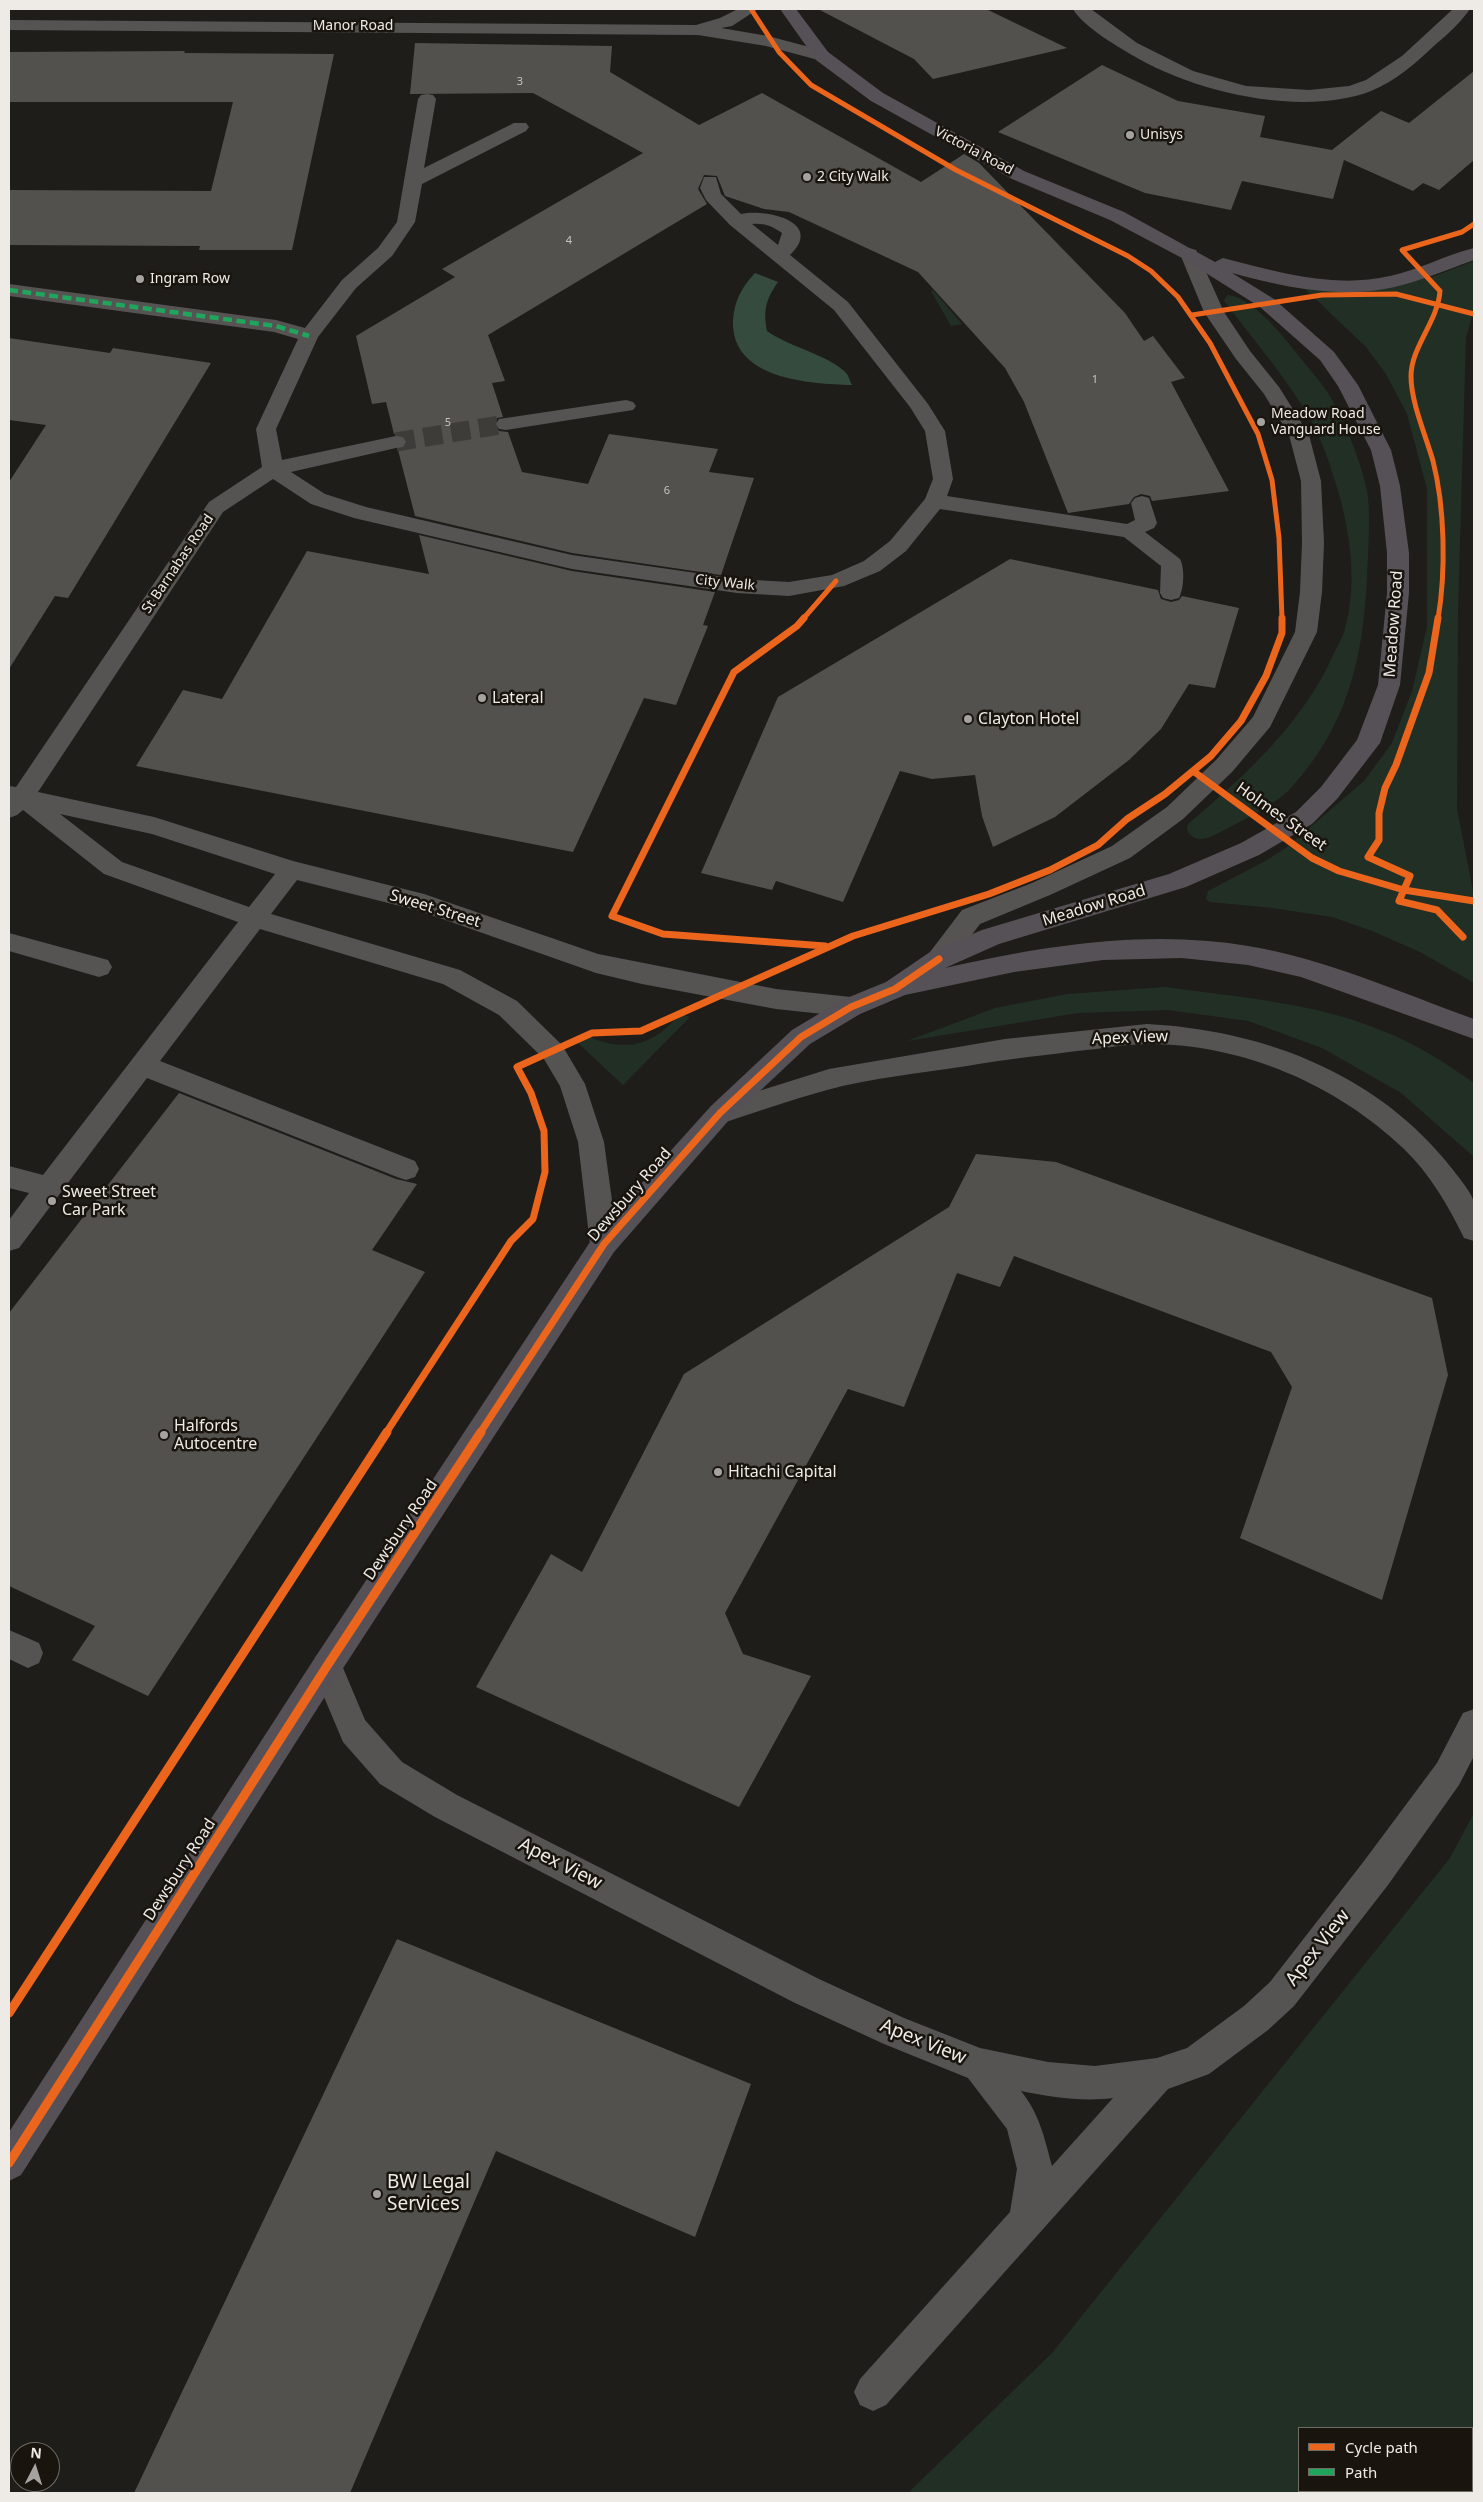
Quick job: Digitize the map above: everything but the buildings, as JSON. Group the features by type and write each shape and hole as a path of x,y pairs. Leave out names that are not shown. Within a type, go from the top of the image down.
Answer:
{"main road":[{"name":"Victoria Road","path":"788,9 822,56 891,105 1001,166 1117,216 1189,254"},
{"path":"1189,254 1283,281 1353,285 1380,284 1474,254"},
{"name":"Meadow Road","path":"895,988 939,959 991,937 1176,881 1250,849 1304,818 1329,793 1368,743 1389,685 1397,618 1398,553 1390,486 1381,450 1348,385 1327,356 1267,303 1189,254"},
{"path":"895,988 944,979 1014,962 1103,951 1182,949 1248,955 1304,968 1474,1029"},
{"name":"Dewsbury Road","path":"9,2163 327,1666 604,1244 720,1113 801,1037 851,1007 895,988"}],"street":[{"path":"248,26 254,9"},
{"name":"Manor Road","path":"698,30 726,22 750,9"},
{"path":"1081,9 1107,32 1146,57 1186,77 1244,91 1294,96 1341,94 1372,84 1433,38 1462,9"},
{"name":"Manor Road","path":"9,25 698,30 768,41 822,56"},
{"path":"396,442 273,469 266,429 309,336 349,284 385,252 406,222 426,99"},
{"path":"413,181 520,127"},
{"name":"City Walk","path":"273,469 318,499 362,513 572,562 736,586 789,589 836,581 872,566 898,546 935,501 943,479 935,431 918,404 842,306 737,221 713,196 709,188 710,181"},
{"path":"737,221 754,216 766,217 784,225 791,231 792,239 790,246 778,255"},
{"path":"939,959 972,918 1121,852 1175,813 1224,766 1262,721 1306,632 1311,592 1313,543 1311,481 1299,435 1272,391 1243,355 1214,312 1189,254"},
{"path":"9,290 276,326 309,336"},
{"path":"506,424 626,406"},
{"name":"St Barnabas Road","path":"13,800 216,507 273,469"},
{"path":"935,501 1130,530 1172,564 1171,593"},
{"path":"1130,530 1146,523 1142,503"},
{"path":"13,800 114,868 254,918 451,977 508,1008 553,1052 572,1084 591,1142 604,1244"},
{"name":"Sweet Street","path":"13,800 154,826 291,870 424,903 596,963 642,974 776,998 851,1007"},
{"path":"9,1240 291,870"},
{"path":"9,942 99,967"},
{"name":"Apex View","path":"720,1113 829,1079 1005,1049 1147,1034 1185,1036 1235,1046 1296,1064 1336,1084 1370,1107 1414,1142 1465,1210 1474,1230"},
{"path":"143,1065 406,1169"},
{"path":"9,1177 49,1187"},
{"name":"Apex View","path":"327,1666 352,1728 391,1773 446,1806 806,1991 896,2032 980,2065 1048,2079 1095,2083 1157,2075 1197,2062 1256,2018 1282,1994 1376,1873 1442,1781 1474,1724"},
{"path":"980,2065 1022,2120 1035,2169 1027,2220"},
{"path":"873,2392 1157,2075"}],"green space":[{"path":"1474,261 1474,308 1466,338 1458,610 1457,809 1474,896 1474,983 1420,952 1372,931 1332,917 1272,908 1210,902 1206,899 1208,891 1267,860 1287,847 1364,781 1392,743 1412,691 1427,627 1427,489 1407,414 1386,374 1366,347 1305,289 1399,285 1435,276"},
{"path":"755,273 778,282 766,305 767,331 831,362 847,374 852,385 795,380 758,366 745,355 736,340 733,321 735,307 740,295"},
{"path":"933,290 962,324 951,326 931,291"},
{"path":"1227,295 1237,297 1248,303 1269,321 1326,390 1345,425 1356,453 1367,491 1369,522 1367,578 1365,608 1356,664 1338,717 1326,741 1310,765 1290,789 1269,806 1210,837 1200,839 1195,838 1187,830 1188,824 1251,767 1290,725 1307,702 1344,632 1349,613 1352,579 1347,527 1339,494 1323,445 1309,417 1290,387 1224,301"},
{"path":"1165,987 1300,1006 1326,1012 1378,1029 1416,1046 1474,1083 1474,1157 1401,1093 1322,1048 1248,1021 1168,1010 1078,1013 907,1041 995,1008 1067,994"},
{"path":"680,1014 690,1017 623,1085 578,1043 587,1036 614,1044 627,1045 649,1040 670,1025"},
{"path":"1474,1813 1474,2493 908,2493 1052,2353 1450,1858"}],"tunnel":[{"path":"396,442 506,424"}],"marked path":[{"path":"9,290 276,326 309,336"}],"cycle path":[{"path":"9,2013 511,1241 533,1219 545,1172 544,1131 531,1093 517,1067 592,1033 641,1031 853,936 989,894 1050,870 1098,845 1127,819 1165,794 1211,756 1241,721 1266,676 1282,633 1279,538 1272,480 1258,434 1210,343 1178,297 1151,271 1128,256 956,170 811,85 779,52 751,9"},
{"path":"1463,937 1437,910 1399,901 1410,876 1368,857 1379,840 1379,813 1385,788 1396,765 1429,673 1442,597 1442,523 1433,462 1421,427 1411,376 1420,344 1439,305 1440,291 1402,250 1462,232 1474,224"},
{"path":"1192,315 1322,295 1396,294 1474,314"},
{"path":"825,946 663,934 612,916 734,672 797,626 836,581"},
{"name":"Holmes Street","path":"1193,771 1312,858 1339,871 1404,890 1474,901"},
{"path":"9,2163 327,1666 604,1244 720,1113 801,1037 851,1007 895,989 939,959"}],"place":[{"name":"Unisys","path":"1130,135"},
{"name":"2 City Walk","path":"807,177"},
{"name":"Ingram Row","path":"140,279"},
{"name":"Meadow Road Vanguard House","path":"1261,422"},
{"name":"Lateral","path":"482,698"},
{"name":"Clayton Hotel","path":"968,719"},
{"name":"Sweet Street Car Park","path":"52,1201"},
{"name":"Halfords Autocentre","path":"164,1435"},
{"name":"Hitachi Capital","path":"718,1472"},
{"name":"BW Legal Services","path":"377,2194"}]}
